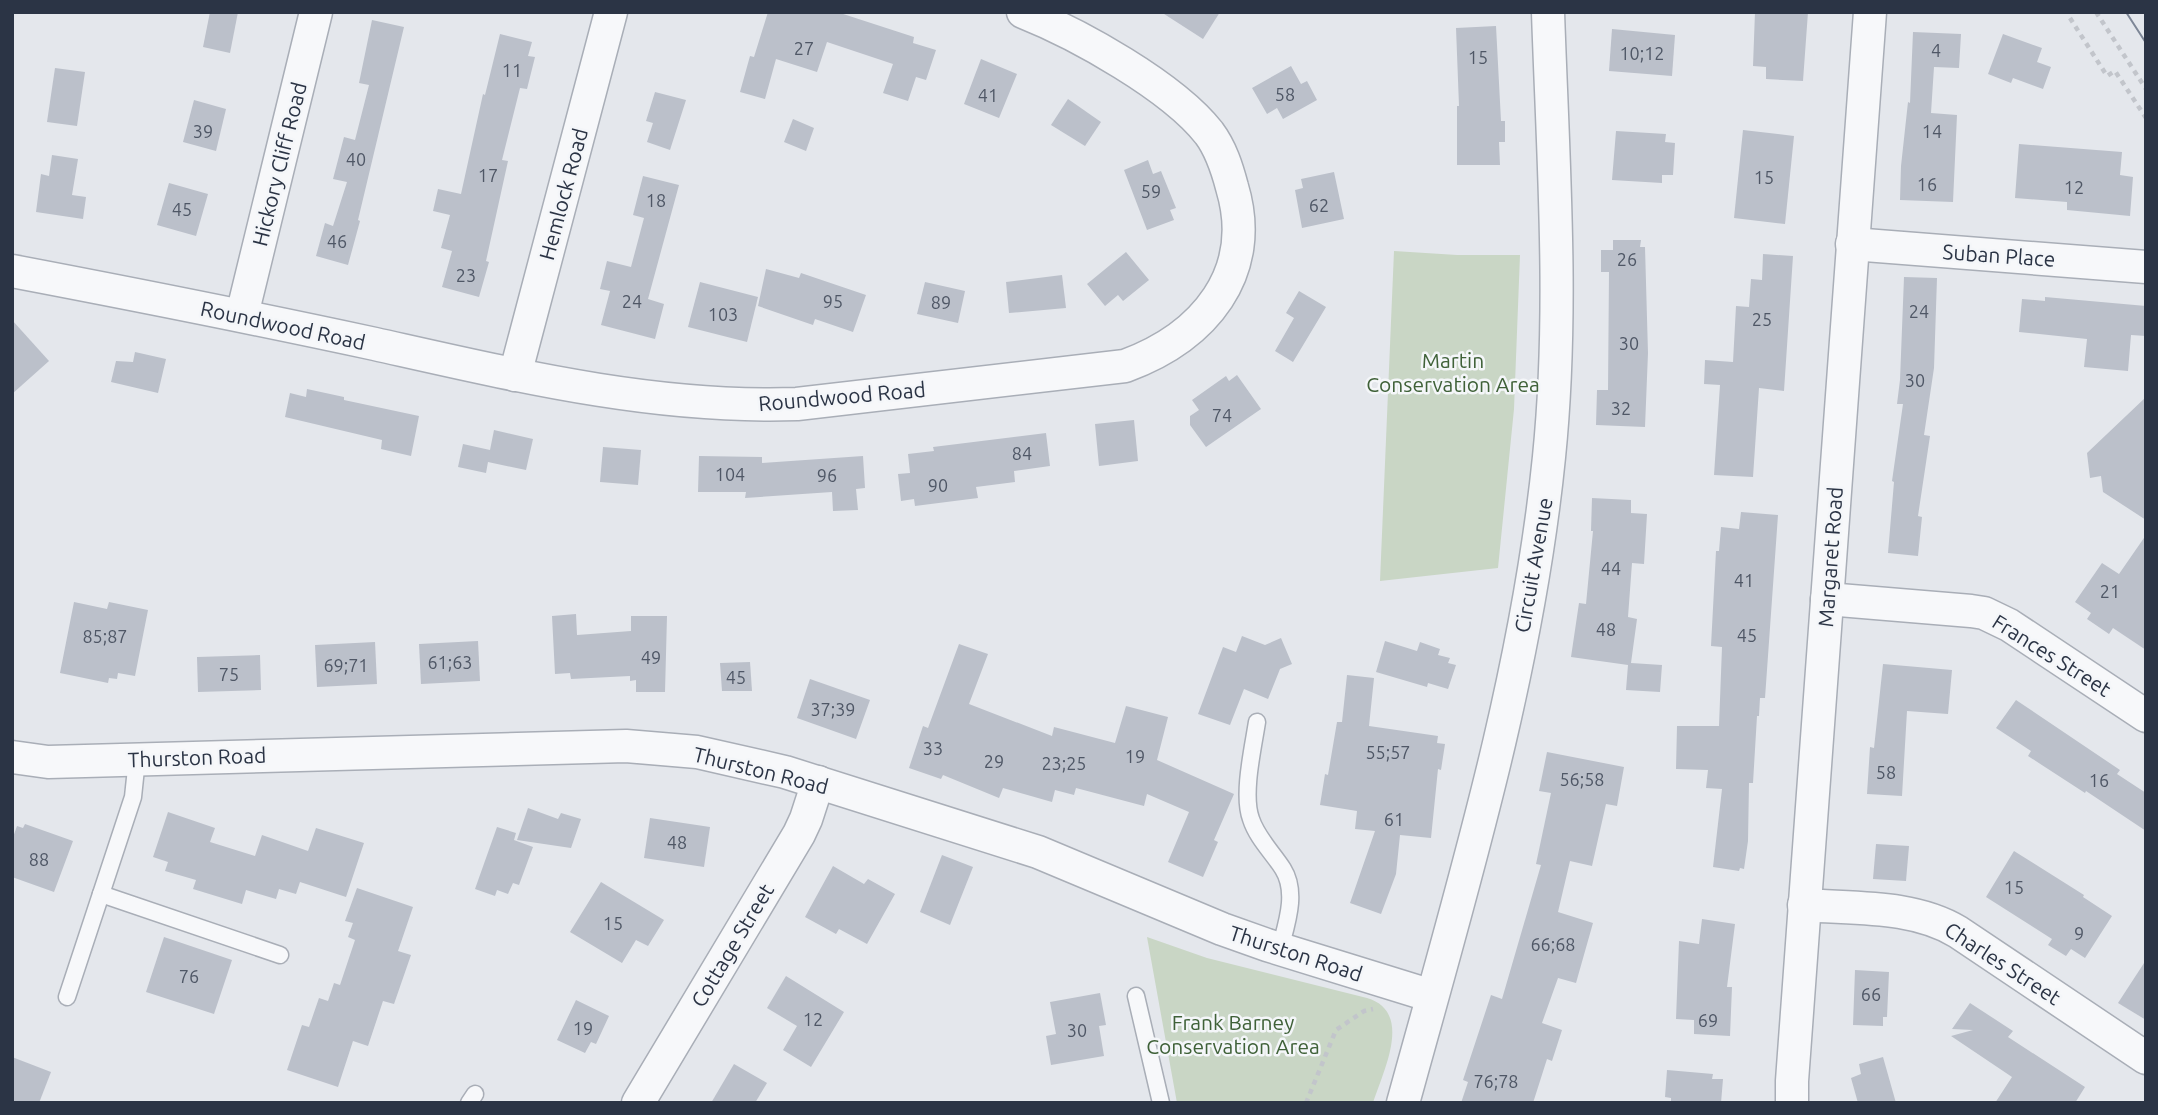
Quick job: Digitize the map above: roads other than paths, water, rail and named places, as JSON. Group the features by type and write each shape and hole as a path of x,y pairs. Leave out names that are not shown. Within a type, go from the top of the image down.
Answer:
{"street":[{"name":"Hickory Cliff Road","path":"242,316 316,12"},
{"name":"Hemlock Road","path":"515,375 611,12"},
{"name":"Roundwood Road","path":"12,271 242,316 515,375 656,399 753,406 797,404 1125,366 1153,355 1175,340 1213,305 1233,272 1241,236 1237,201 1226,164 1209,134 1177,103 1142,76 1062,28 1023,12"},
{"name":"Circuit Avenue","path":"1402,1103 1474,846 1497,753 1530,592 1545,496 1553,402 1556,265 1548,12"},
{"name":"Margaret Road","path":"1792,1103 1791,1080 1870,12"},
{"name":"Suban Place","path":"1852,244 2146,267"},
{"name":"Frances Street","path":"1827,599 1984,613 2009,625 2146,716"},
{"name":"Thurston Road","path":"12,757 48,762 637,747 721,756 818,782 1038,852 1181,913 1280,949 1432,996"},
{"name":"Cottage Street","path":"638,1103 799,834 818,782"},
{"name":"Charles Street","path":"1804,905 1910,914 1935,920 1958,932 2146,1058"}],"lane":[{"path":"1257,722 1248,780 1250,818 1262,841 1285,873 1291,903 1280,949"},
{"path":"67,997 133,797 137,759"},
{"path":"101,894 280,955"},
{"path":"1136,996 1161,1103"}],"tram line":[{"path":"2126,12 2146,43"}],"park label":[{"name":"Martin Conservation Area","path":"1453,372"},
{"name":"Frank Barney Conservation Area","path":"1233,1034"}]}
